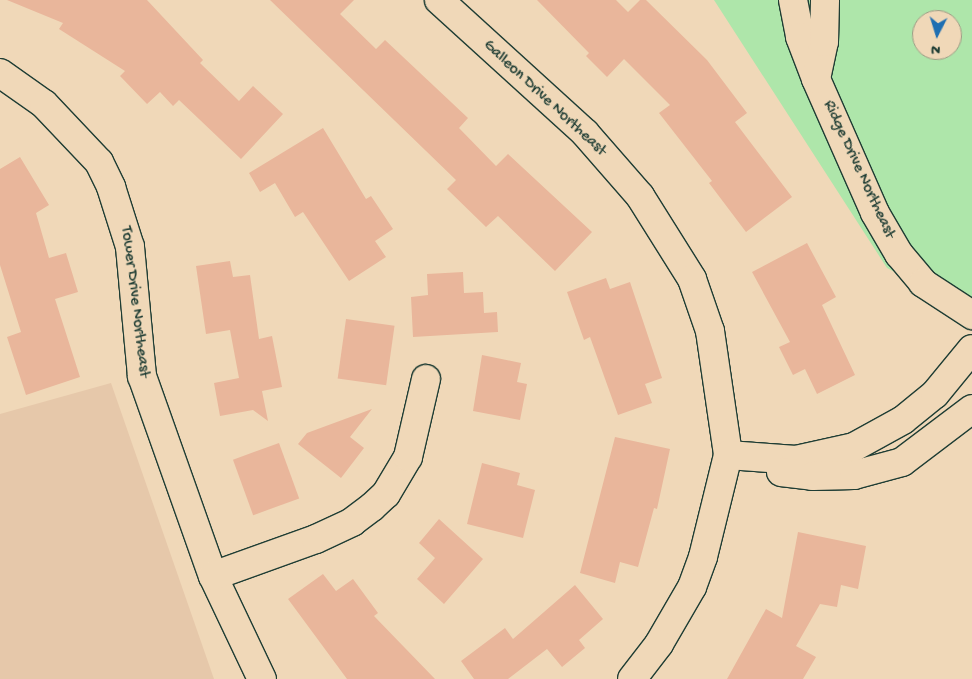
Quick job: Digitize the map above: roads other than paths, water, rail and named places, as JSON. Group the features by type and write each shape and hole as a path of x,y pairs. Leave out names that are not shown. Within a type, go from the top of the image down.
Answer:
{"street":[{"name":"Galleon Drive Northeast","path":"439,0 585,133 640,196 675,249 692,279 710,331 728,455"},
{"name":"Ridge Drive Northeast","path":"793,0 800,37 816,79 875,213 899,254 923,283 972,315"},
{"path":"816,79 824,42 825,0"},
{"name":"Tower Drive Northeast","path":"0,73 44,104 99,162 111,187 130,246 142,376 213,576 262,679"},
{"path":"728,455 796,460 854,446 904,420 935,394 972,349"},
{"path":"213,576 316,539 352,522 372,508 386,494 408,457 426,379"},
{"path":"728,455 764,470 813,476 854,475 902,462 972,409"},
{"path":"632,679 659,644 692,586 703,557 728,455"}]}
